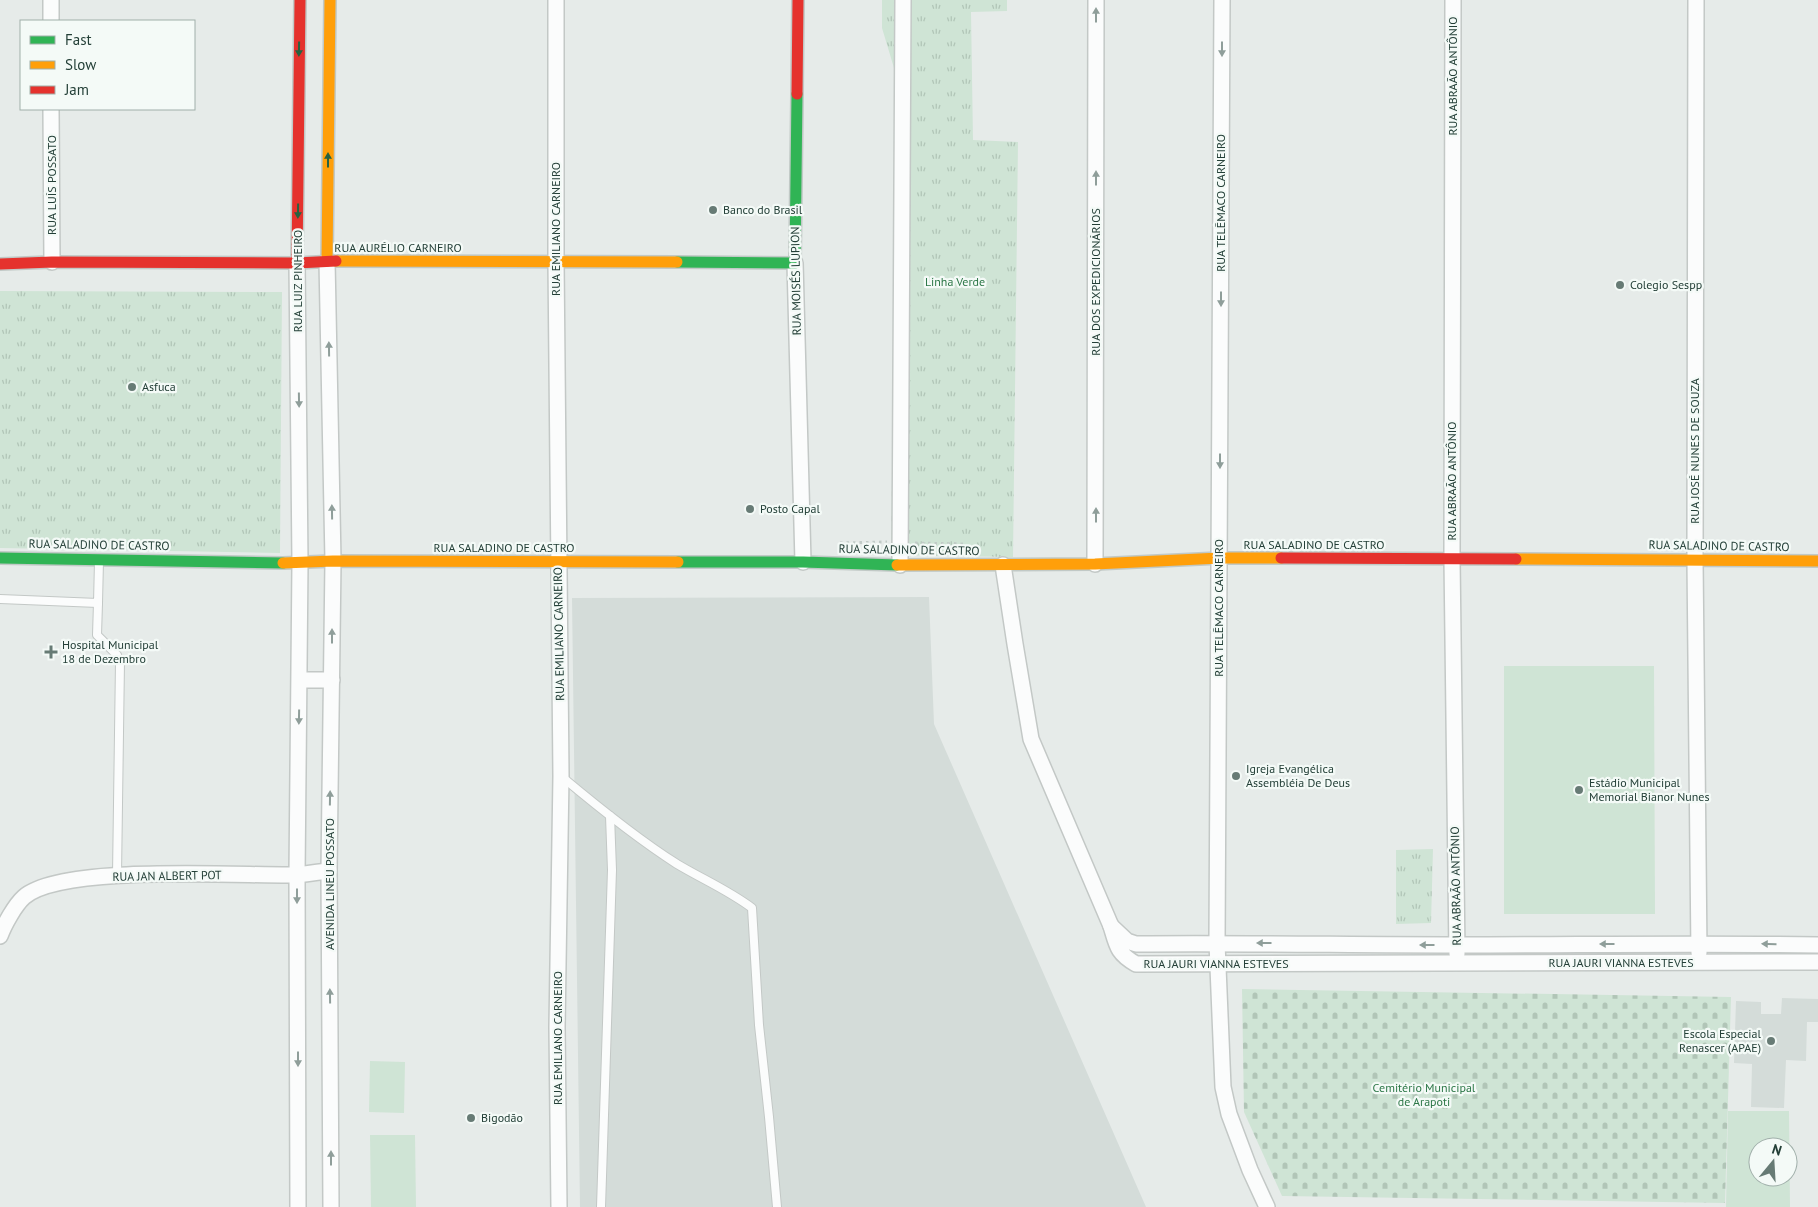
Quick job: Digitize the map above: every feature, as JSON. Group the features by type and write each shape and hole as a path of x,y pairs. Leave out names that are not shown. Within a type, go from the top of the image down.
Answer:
{"street":[{"path":"51,0 51,20"},
{"name":"RUA LUIZ PINHEIRO","path":"300,0 297,264 300,563"},
{"path":"330,0 327,261 333,561"},
{"name":"RUA EMILIANO CARNEIRO","path":"556,0 556,262 561,776 558,1027 560,1207"},
{"name":"RUA MOISÉS LUPION","path":"798,0 795,262 803,562"},
{"path":"900,565 903,0"},
{"name":"RUA DOS EXPEDICIONÁRIOS","path":"1096,0 1096,564"},
{"name":"RUA TELÊMACO CARNEIRO","path":"1222,0 1217,943 1223,1087 1229,1114 1250,1170 1267,1207"},
{"name":"RUA ABRAÃO ANTÔNIO","path":"1454,0 1452,559 1457,963"},
{"name":"RUA JOSÉ NUNES DE SOUZA","path":"1696,0 1695,560 1698,963"},
{"name":"RUA LUÍS POSSATO","path":"51,110 52,262"},
{"name":"RUA AURÉLIO CARNEIRO","path":"0,264 52,262 297,264 327,261 795,262"},
{"name":"RUA SALADINO DE CASTRO","path":"0,558 300,563 333,561 803,562 900,565 1096,564 1220,558 1818,561"},
{"name":"AVENIDA LINEU POSSATO","path":"331,1207 329,871 333,561"},
{"path":"298,1207 297,875 300,563"},
{"path":"1004,565 1031,739 1111,926"},
{"path":"300,680 332,680"},
{"name":"RUA JAN ALBERT POT","path":"0,936 12,913 24,897 44,887 117,875 297,875 329,871"},
{"name":"RUA JAURI VIANNA ESTEVES","path":"1111,926 1127,941 1136,944 1457,945 1699,943 1818,945"},
{"name":"RUA JAURI VIANNA ESTEVES","path":"1111,926 1116,943 1123,956 1136,964 1818,962"}],"lane":[{"path":"99,559 97,635 117,655 120,662 117,875"},
{"path":"0,599 98,603"},
{"path":"561,776 610,816 676,863 733,894 752,908 759,1026 777,1207"},
{"path":"601,1207 612,870 610,816"}],"shaded area":[{"path":"929,597 934,724 1146,1207 580,1207 572,598"},
{"name":"Escola Especial Renascer (APAE)","path":"1782,998 1818,999 1818,1022 1807,1022 1806,1061 1786,1060 1784,1108 1751,1107 1752,1064 1734,1063 1736,1001 1761,1002 1761,1014 1781,1014"}],"green space":[{"name":"Linha Verde","path":"882,0 1007,0 1007,11 971,12 973,140 1018,142 1013,557 891,555 897,78 882,28"},
{"path":"0,291 282,292 280,553 0,548"},
{"name":"Estádio Municipal Memorial Bianor Nunes","path":"1504,666 1654,666 1655,914 1504,914"},
{"path":"1433,849 1431,923 1396,924 1396,850"},
{"name":"Cemitério Municipal de Arapoti","path":"1242,989 1731,997 1725,1203 1282,1196 1244,1112"},
{"path":"370,1061 405,1062 404,1113 369,1112"},
{"path":"1728,1111 1789,1111 1789,1137 1748,1137 1748,1187 1790,1187 1790,1207 1726,1207"},
{"path":"370,1135 415,1135 416,1207 371,1207"}],"traffic: fast":[{"path":"677,262 795,263 797,94"},
{"path":"0,558 283,563"},
{"path":"678,562 803,562 897,565"}],"traffic: slow":[{"path":"327,261 330,0"},
{"path":"336,261 677,262"},
{"path":"897,565 1095,564 1220,558 1281,558"},
{"path":"1516,559 1818,561"},
{"path":"283,563 333,561 678,562"}],"traffic: jam":[{"path":"297,263 300,0"},
{"path":"797,94 798,0"},
{"path":"0,264 52,262 297,263 336,261"},
{"path":"1281,558 1516,559"}],"place":[{"name":"Banco do Brasil","path":"713,210"},
{"name":"Colegio Sespp","path":"1620,285"},
{"name":"Asfuca","path":"132,387"},
{"name":"Posto Capal","path":"750,509"},
{"name":"Hospital Municipal 18 de Dezembro","path":"51,652"},
{"name":"Igreja Evangélica Assembléia De Deus","path":"1236,776"},
{"name":"Estádio Municipal Memorial Bianor Nunes","path":"1579,790"},
{"name":"Escola Especial Renascer (APAE)","path":"1771,1041"},
{"name":"Bigodão","path":"471,1118"}]}
